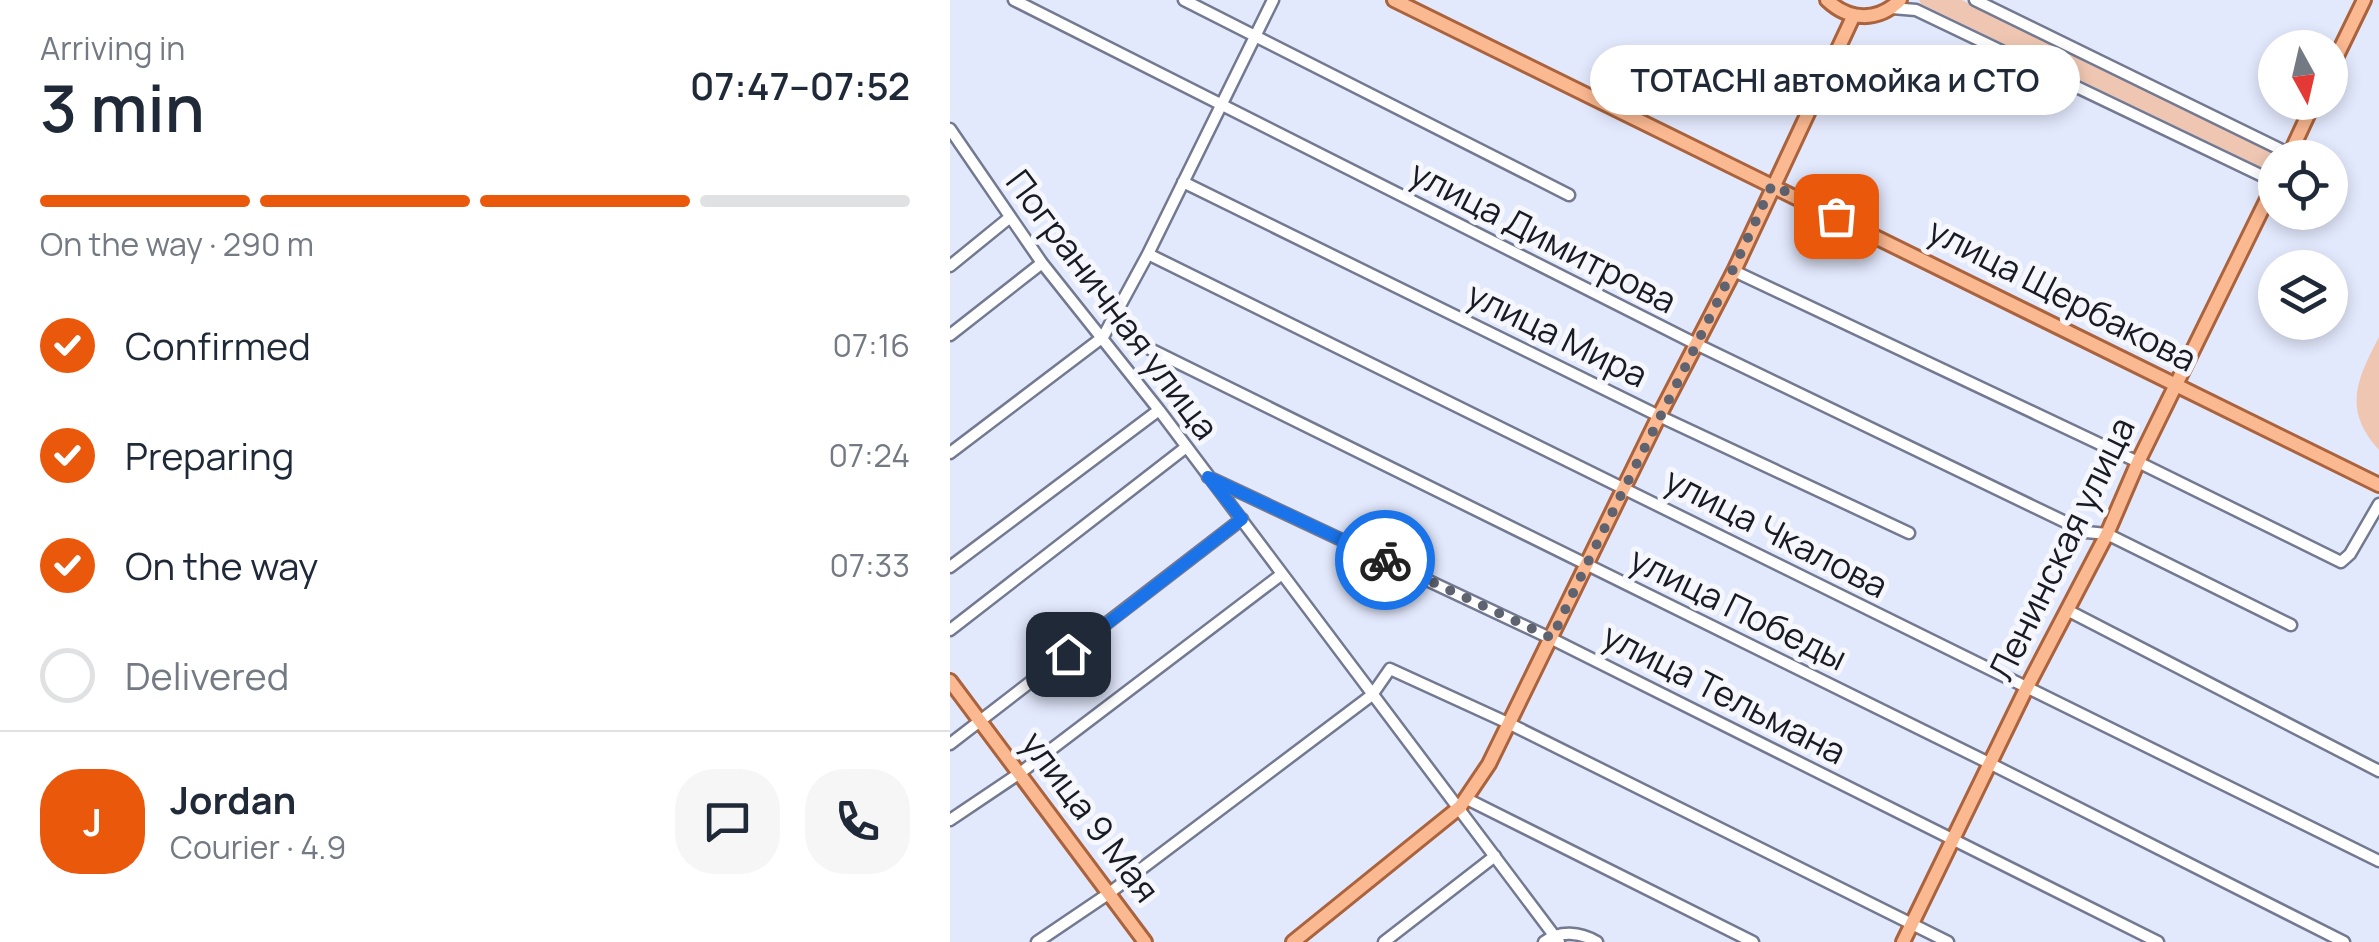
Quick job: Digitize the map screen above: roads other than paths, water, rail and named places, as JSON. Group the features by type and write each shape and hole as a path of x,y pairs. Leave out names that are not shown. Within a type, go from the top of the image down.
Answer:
{"main road":[{"name":"улица Щербакова","path":"1394,0 2379,484"},
{"path":"1827,0 1853,17 1878,15 1896,4"},
{"path":"2348,33 2364,0"},
{"path":"1293,942 1463,803 1552,638 1734,271 1853,17"},
{"name":"Ленинская улица","path":"1903,942 1989,762 2107,534 2258,217"},
{"name":"улица 9 Мая","path":"950,681 1146,942"}],"street":[{"name":"улица Димитрова","path":"1014,0 1696,344 2086,532 2107,534 2292,624"},
{"path":"1184,0 1569,195"},
{"path":"950,453 1103,336 1148,254 1273,0"},
{"path":"1975,0 2258,141"},
{"path":"1896,4 1916,10 2258,174"},
{"name":"Пограничная улица","path":"950,130 954,143 1042,263 1160,410 1372,695 1463,803 1552,940"},
{"name":"улица Мира","path":"1183,182 1659,416 1909,533"},
{"path":"950,266 1008,218"},
{"name":"улица Чкалова","path":"1148,254 2379,861"},
{"path":"950,335 1042,263"},
{"path":"1734,271 2341,562 2350,554 2379,504"},
{"name":"улица Победы","path":"1112,320 1150,348 1989,762 2344,942"},
{"path":"950,568 1160,410"},
{"path":"950,630 1185,448"},
{"name":"улица Тельмана","path":"1208,477 1552,638 2158,942"},
{"path":"950,744 1242,519"},
{"path":"950,820 1020,773 1282,574"},
{"path":"2066,610 2379,771"},
{"path":"1037,942 1108,894 1372,695 1390,669 1948,942"},
{"path":"1463,803 1753,942"},
{"path":"1384,942 1495,856"},
{"path":"1552,940 1583,934 1597,942"}],"place":[{"name":"TOTACHI автомойка и СТО","path":"1836,216"}]}
